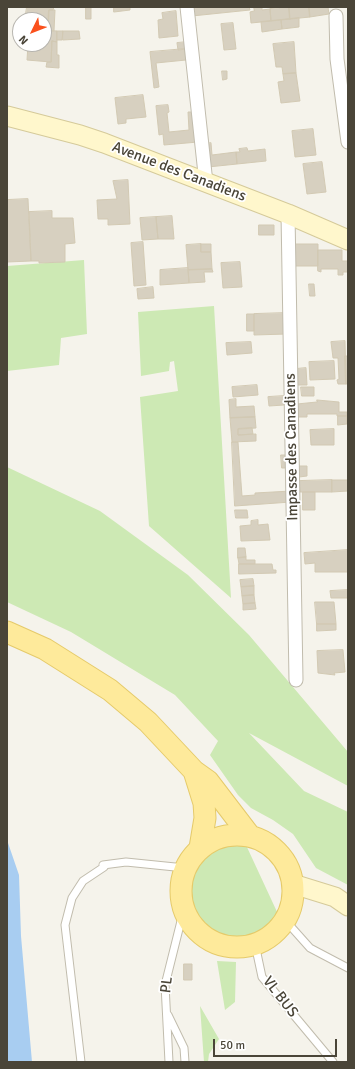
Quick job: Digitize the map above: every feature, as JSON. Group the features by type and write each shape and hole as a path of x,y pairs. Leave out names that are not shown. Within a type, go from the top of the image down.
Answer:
{"main road":[{"path":"7,632 45,649 110,690 148,722 194,771 208,781 250,836"},
{"path":"194,771 204,803 205,818 200,848"},
{"path":"236,834 250,836 265,842 279,853 288,867 293,884 292,902 285,920 277,930 267,938 255,944 234,946 212,941 200,933 190,922 184,909 181,896 181,882 185,868 191,857 200,848 211,841 223,836 236,834"}],"street":[{"path":"187,7 206,182"},
{"path":"336,16 337,59 348,142"},
{"name":"Avenue des Canadiens","path":"7,116 80,135 288,214 348,240"},
{"name":"Impasse des Canadiens","path":"288,214 296,680"},
{"path":"293,884 336,898 348,906"}],"lane":[{"path":"81,1062 65,925 72,898 84,881 104,867 102,865 126,862 185,868"},
{"name":"PL","path":"169,1062 165,985 184,909"},
{"path":"285,920 310,948 348,968"},
{"name":"VL BUS","path":"255,944 262,977 333,1062"},
{"path":"166,1012 184,1048 185,1062"}],"green space":[{"path":"84,260 87,334 61,338 59,365 7,371 7,266"},
{"path":"214,306 231,598 149,526 140,397 178,391 174,361 170,362 169,371 141,376 138,312"},
{"path":"7,467 100,511 188,575 249,635 348,752 348,786 249,733 304,791 348,812 348,885 316,868 293,834 273,820 251,808 238,795 210,755 218,741 175,695 71,632 7,602"},
{"path":"246,845 278,914 262,929 245,937 228,937 213,932 200,921 192,907 190,890 195,872 200,864 210,855 225,847"},
{"path":"217,961 236,962 235,1002 225,1010"},
{"path":"200,1006 219,1039 209,1054 208,1062 204,1062"}],"water":[{"path":"7,840 19,875 21,936 32,1062 7,1062"}],"building":[{"path":"27,7 54,7 53,10 49,10 49,12 26,12"},
{"path":"86,7 91,7 91,19 86,19"},
{"path":"114,7 130,7 130,10 114,12"},
{"path":"191,7 249,7 250,10 192,16"},
{"path":"254,7 262,7 262,10 270,9 271,21 251,23 250,12 254,11"},
{"path":"289,7 290,19 271,21 270,9"},
{"path":"289,7 309,7 310,17 290,19"},
{"path":"309,7 328,7 329,14 310,17"},
{"path":"49,10 55,10 54,31 52,31 52,12 49,12"},
{"path":"176,11 178,36 159,38 158,20 163,19 162,13"},
{"path":"299,18 299,27 282,29 281,20"},
{"path":"281,20 282,29 262,32 261,22"},
{"path":"233,23 236,49 224,50 221,24"},
{"path":"52,31 57,31 57,42 52,41"},
{"path":"57,31 63,31 62,40 57,40"},
{"path":"63,31 79,31 80,39 63,40"},
{"path":"52,41 57,42 59,68 46,67 47,62 51,62"},
{"path":"187,42 187,49 178,50 177,43"},
{"path":"294,42 296,73 283,74 282,67 276,67 273,44"},
{"path":"185,49 186,60 156,63 159,87 154,88 150,52"},
{"path":"28,52 51,52 51,62 27,60"},
{"path":"222,71 227,71 227,79 223,80"},
{"path":"296,73 300,101 281,103 278,82 284,81 283,74"},
{"path":"143,95 146,117 126,119 126,123 118,124 115,98"},
{"path":"168,105 169,112 167,113 169,132 189,130 188,112 194,112 198,142 164,145 163,134 159,135 156,106"},
{"path":"313,129 316,155 295,157 292,131"},
{"path":"211,143 212,155 236,152 237,164 208,167 206,144"},
{"path":"247,148 248,151 265,149 266,161 237,164 236,152 240,152 239,149"},
{"path":"322,162 326,192 307,194 303,164"},
{"path":"128,180 130,224 108,225 108,219 98,219 97,200 117,199 113,181"},
{"path":"28,199 31,261 7,262 7,200"},
{"path":"52,211 52,218 73,218 75,243 65,244 65,262 39,263 39,261 31,261 29,212"},
{"path":"172,216 174,239 158,239 156,217"},
{"path":"156,217 158,239 142,240 140,218"},
{"path":"259,225 274,225 274,235 259,235"},
{"path":"143,242 146,285 134,286 131,243"},
{"path":"201,244 211,244 211,252 201,252"},
{"path":"201,244 201,252 211,252 212,269 188,270 186,245"},
{"path":"293,244 318,244 318,266 293,266"},
{"path":"318,250 342,250 342,261 348,261 348,272 343,272 343,275 338,275 338,269 321,269 321,272 318,271"},
{"path":"240,262 242,287 223,288 221,263"},
{"path":"188,268 189,283 160,285 160,270"},
{"path":"212,269 213,272 204,272 205,282 189,283 188,270"},
{"path":"309,284 314,284 315,296 310,296"},
{"path":"153,287 154,298 138,299 137,289"},
{"path":"286,313 287,334 254,335 254,314"},
{"path":"247,314 254,314 254,331 247,331"},
{"path":"345,341 346,384 338,384 338,358 333,358 331,342"},
{"path":"251,342 252,353 227,355 226,343"},
{"path":"345,356 348,356 348,384 346,384"},
{"path":"334,361 335,379 310,380 309,362"},
{"path":"306,368 307,385 297,385 296,369"},
{"path":"257,385 258,395 233,397 232,387"},
{"path":"301,387 314,387 314,396 302,396"},
{"path":"284,396 284,405 269,406 268,397"},
{"path":"236,399 236,407 254,406 255,417 230,418 229,400"},
{"path":"317,400 339,402 339,412 347,412 347,416 337,416 337,414 307,414 307,417 297,417 297,404 317,402"},
{"path":"338,416 347,416 347,424 338,425"},
{"path":"255,417 256,428 238,429 238,435 256,434 256,441 232,442 230,418"},
{"path":"252,428 253,434 238,435 238,429"},
{"path":"334,429 334,445 311,445 310,430"},
{"path":"232,442 238,442 242,496 255,495 255,493 291,491 291,502 235,506"},
{"path":"281,455 290,455 290,468 282,468"},
{"path":"299,466 307,466 307,476 299,477"},
{"path":"332,480 348,480 348,491 332,492"},
{"path":"332,480 332,492 300,492 299,481"},
{"path":"303,492 315,492 315,510 303,510"},
{"path":"235,510 247,510 248,518 236,518"},
{"path":"258,520 258,525 268,524 270,540 241,541 240,526 251,525 251,521"},
{"path":"238,548 245,548 246,557 238,558"},
{"path":"348,550 348,572 315,572 315,563 305,564 304,553"},
{"path":"246,557 246,560 255,560 255,564 239,564 238,558"},
{"path":"239,564 272,564 273,570 276,570 276,573 239,574"},
{"path":"253,579 254,586 241,587 240,580"},
{"path":"254,586 254,595 242,596 241,587"},
{"path":"348,590 348,598 331,598 330,591"},
{"path":"254,595 255,603 243,604 242,596"},
{"path":"315,602 334,602 336,624 317,624"},
{"path":"255,603 256,609 243,610 243,604"},
{"path":"317,624 336,624 336,630 317,631"},
{"path":"343,650 345,672 334,673 335,675 318,673 317,651"},
{"path":"184,964 192,964 192,980 184,980"}]}
